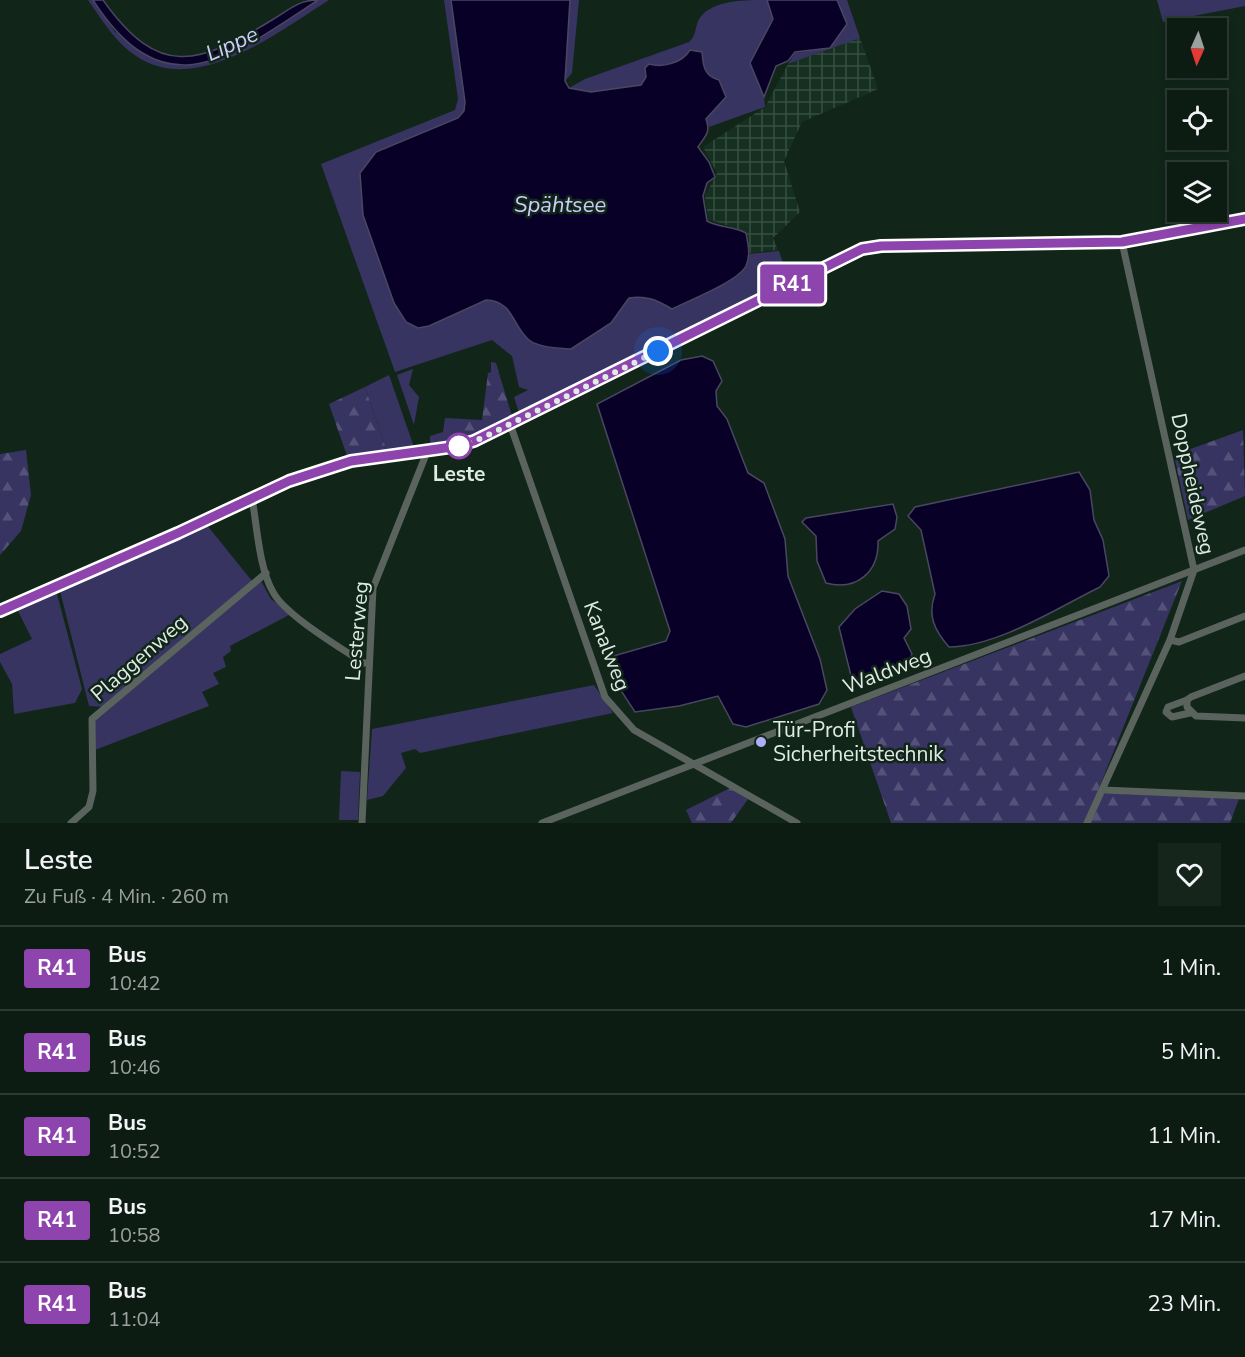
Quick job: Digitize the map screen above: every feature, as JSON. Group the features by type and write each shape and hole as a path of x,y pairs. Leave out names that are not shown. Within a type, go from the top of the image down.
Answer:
{"main road":[{"path":"0,611 289,481 334,465 466,444 862,249 891,245 1122,242 1245,219"}],"street":[{"name":"Doppheideweg","path":"1087,823 1170,640 1194,570 1122,242"},
{"name":"Kanalweg","path":"510,424 605,697 634,730 797,823"},
{"name":"Lesterweg","path":"362,823 374,588 425,458 424,451"},
{"path":"252,498 266,573 274,595 291,612 363,663 369,663"},
{"name":"Waldweg","path":"542,823 1245,550"},
{"name":"Plaggenweg","path":"71,823 89,807 93,791 92,719 266,573"},
{"path":"1170,640 1179,642 1245,616"},
{"path":"1245,676 1168,707 1167,712 1172,717 1190,713 1196,716 1245,718"},
{"path":"1187,700 1190,713"},
{"path":"1103,790 1245,796"}],"shaded area":[{"path":"860,38 878,89 802,122 784,161 800,212 773,238 778,250 750,253 747,232 708,219 705,196 717,173 703,147 765,107 788,64"}],"green space":[{"path":"88,0 93,0 115,32 181,66 261,37 318,0 329,0 261,43 236,55 210,65 184,69 159,67 136,56 115,37"},
{"path":"444,0 451,0 465,102 464,111 458,118 376,152 363,215 394,303 406,322 429,326 486,300 494,300 504,304 515,317 527,339 611,323 629,298 651,299 672,309 745,267 749,254 779,251 789,280 519,413 514,397 528,390 519,387 512,356 492,340 395,372 321,164 455,110 458,99"},
{"path":"570,0 579,0 572,73 565,81"},
{"path":"767,0 773,19 750,63 764,97 765,107 709,127 706,119 710,77 704,69 701,52 668,65 655,66 641,85 591,92 569,88 585,79 689,42 703,14 718,5 738,1"},
{"path":"837,0 847,0 860,38 788,64 795,53 830,48 847,24"},
{"path":"1157,0 1245,0 1245,6 1184,18 1167,18 1167,21 1163,22"},
{"path":"491,362 496,363 512,416 464,440 430,443 430,436 443,432 445,418 482,420"},
{"path":"413,369 409,385 419,397 414,425 397,375"},
{"path":"389,375 414,447 387,451 365,387"},
{"path":"365,387 387,451 347,456 329,404"},
{"path":"1243,430 1245,496 1188,520 1174,455"},
{"path":"26,450 31,495 21,531 0,555 0,454"},
{"path":"206,524 252,581 104,707 89,706 60,591"},
{"path":"261,581 271,599 291,614 230,646 231,651 223,657 226,667 213,673 219,684 202,692 209,706 95,750 94,721"},
{"path":"1182,581 1097,793 1239,799 1230,823 891,823 851,707"},
{"path":"56,590 82,689 75,703 14,714 12,684 0,662 0,654 32,639 17,609"},
{"path":"594,685 613,713 420,753 415,749 401,753 406,768 383,796 367,800 372,729"},
{"path":"341,771 360,772 358,820 339,820"},
{"path":"730,788 748,799 731,823 692,823 686,810"}],"water":[{"name":"Lippe","path":"93,0 103,0 123,25 143,43 162,53 181,56 201,54 222,47 294,6 318,0 256,40 228,55 200,63 173,64 146,55 120,34"},
{"name":"Spähtsee","path":"451,0 570,0 565,81 569,88 591,92 641,85 646,77 645,68 649,64 672,63 682,58 690,50 702,52 705,70 710,76 719,80 726,97 706,119 708,131 698,147 709,162 715,177 707,183 703,196 707,221 746,233 748,258 741,272 701,296 672,309 651,299 629,298 611,323 571,349 533,343 523,334 507,309 495,301 486,300 429,326 418,328 406,322 394,303 363,215 360,173 376,152 458,118 464,111 465,102"},
{"path":"767,0 837,0 847,24 830,48 795,52 788,61 776,66 764,97 750,63 773,19"},
{"path":"702,356 713,361 722,381 716,391 717,406 727,419 748,473 764,483 785,539 788,576 820,659 827,690 819,704 746,727 733,724 718,696 679,706 635,712 618,686 610,657 666,641 670,631 597,404 681,360"},
{"path":"1079,472 1090,490 1094,520 1103,540 1109,576 1100,587 1007,634 987,641 949,647 936,629 932,616 935,594 921,530 908,516 915,507"},
{"path":"893,504 897,517 895,529 878,541 875,562 870,570 864,577 847,584 826,583 817,561 816,536 802,522 806,518"},
{"path":"882,591 899,594 907,606 911,629 904,638 912,654 902,667 887,675 852,680 839,627 855,609"}],"bus line":[{"name":"R41","path":"0,611 178,533 289,481 351,461 452,447 474,441 862,249 881,246 1122,242 1175,234 1245,219"}],"place":[{"name":"Leste","path":"459,446"},
{"name":"Tür-Profi Sicherheitstechnik","path":"761,742"}],"route":[{"path":"459,446 482,438 658,351"}]}
